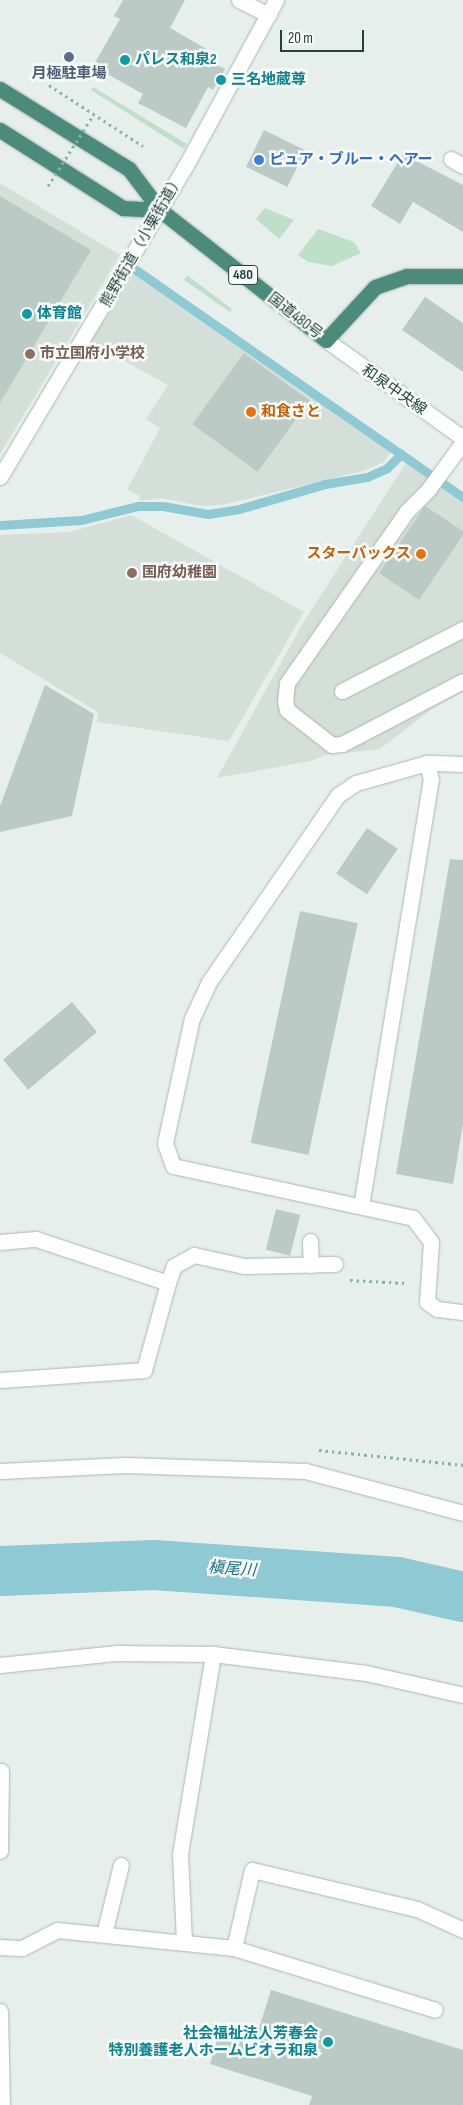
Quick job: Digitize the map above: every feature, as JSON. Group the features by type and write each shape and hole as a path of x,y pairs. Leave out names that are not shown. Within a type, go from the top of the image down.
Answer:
{"highway":[{"name":"国道480号","path":"0,89 129,169 160,210 326,340 375,287 407,276 463,276"},
{"path":"0,130 122,208 160,210"}],"street":[{"path":"239,0 268,15"},
{"name":"熊野街道（小栗街道）","path":"0,477 160,210 276,0"},
{"name":"和泉中央線","path":"326,340 463,440"},
{"path":"463,440 437,478 407,512 287,683 285,701 287,710 332,745 342,744 463,681"},
{"path":"342,691 463,630"},
{"path":"463,764 427,763 356,784 338,795 208,982 196,1009 164,1143 173,1166 413,1218 431,1242 427,1302 438,1309 463,1312"},
{"path":"361,1206 431,780 427,763"},
{"path":"0,1242 36,1239 168,1282"},
{"path":"310,1241 311,1265"},
{"path":"0,1380 144,1370 174,1266 194,1255 244,1266 335,1264"},
{"path":"0,1471 125,1465 305,1471 463,1513"},
{"path":"0,1665 118,1653 213,1654 366,1673 463,1695"},
{"path":"184,1941 180,1854 213,1654"},
{"path":"0,1851 1,1771"},
{"path":"104,1934 121,1865"},
{"path":"234,1948 252,1870 417,1909 463,1930"},
{"path":"0,1948 22,1948 57,1930 184,1941 234,1948 434,2010"},
{"path":"0,2011 1,2097"}],"path":[{"path":"49,85 144,146"},
{"path":"48,186 94,114"},
{"path":"335,1264 335,1280 428,1285"},
{"path":"316,1450 463,1465"}],"shaded area":[{"name":"市立国府小学校","path":"0,183 120,255 0,454"},
{"path":"134,274 391,451 384,462 363,471 222,505 201,506 161,498 139,501 140,496 127,490 160,428 146,419 168,385 90,342"},
{"path":"406,463 463,503 463,692 432,709 380,749 325,755 311,761 217,778 303,623"},
{"path":"131,515 304,612 229,741 97,722 98,712 0,653 0,535 69,532"}],"green space":[{"path":"93,87 187,144 184,149 91,90"},
{"path":"265,208 294,220 279,239 256,219"},
{"path":"318,229 354,242 361,253 332,266 308,262 298,255"},
{"path":"187,275 232,309 230,312 184,280"}],"building":[{"path":"123,0 185,0 170,28 215,54 211,62 225,69 213,90 208,87 186,128 138,103 143,94 93,66 120,19 114,16"},
{"path":"264,130 305,150 287,187 246,167"},
{"path":"403,154 463,185 463,232 413,202 400,224 371,206"},
{"name":"体育館","path":"0,196 91,250 0,403"},
{"path":"425,297 463,323 463,372 402,330"},
{"name":"和食さと","path":"244,353 310,401 258,472 192,424"},
{"name":"スターバックス","path":"425,506 463,531 463,535 419,600 379,573"},
{"path":"45,685 94,714 72,816 0,832 0,806"},
{"path":"367,828 398,849 367,894 336,874"},
{"path":"450,859 463,860 463,1124 453,1184 396,1174"},
{"path":"300,911 358,923 308,1155 251,1143"},
{"path":"72,1002 97,1032 28,1090 3,1060"},
{"path":"276,1209 300,1215 290,1256 266,1250"},
{"name":"社会福祉法人芳春会 特別養護老人ホームビオラ和泉","path":"271,1990 463,2050 463,2105 309,2105 312,2096 210,2064 222,2024 257,2035"}],"waterway":[{"path":"136,270 463,497"},
{"path":"0,525 81,520 138,506 163,506 208,514 239,509 325,484 367,477 387,468 401,454"},
{"name":"槇尾川","path":"0,1571 154,1565 397,1582 463,1597"}],"place":[{"name":"月極駐車場","path":"69,57"},
{"name":"パレス和泉2","path":"125,60"},
{"name":"三名地蔵尊","path":"221,80"},
{"name":"ピュア・ブルー・ヘアー","path":"259,160"},
{"name":"体育館","path":"27,314"},
{"name":"市立国府小学校","path":"30,354"},
{"name":"和食さと","path":"251,412"},
{"name":"スターバックス","path":"421,554"},
{"name":"国府幼稚園","path":"132,573"},
{"name":"社会福祉法人芳春会 特別養護老人ホームビオラ和泉","path":"328,2042"}]}
